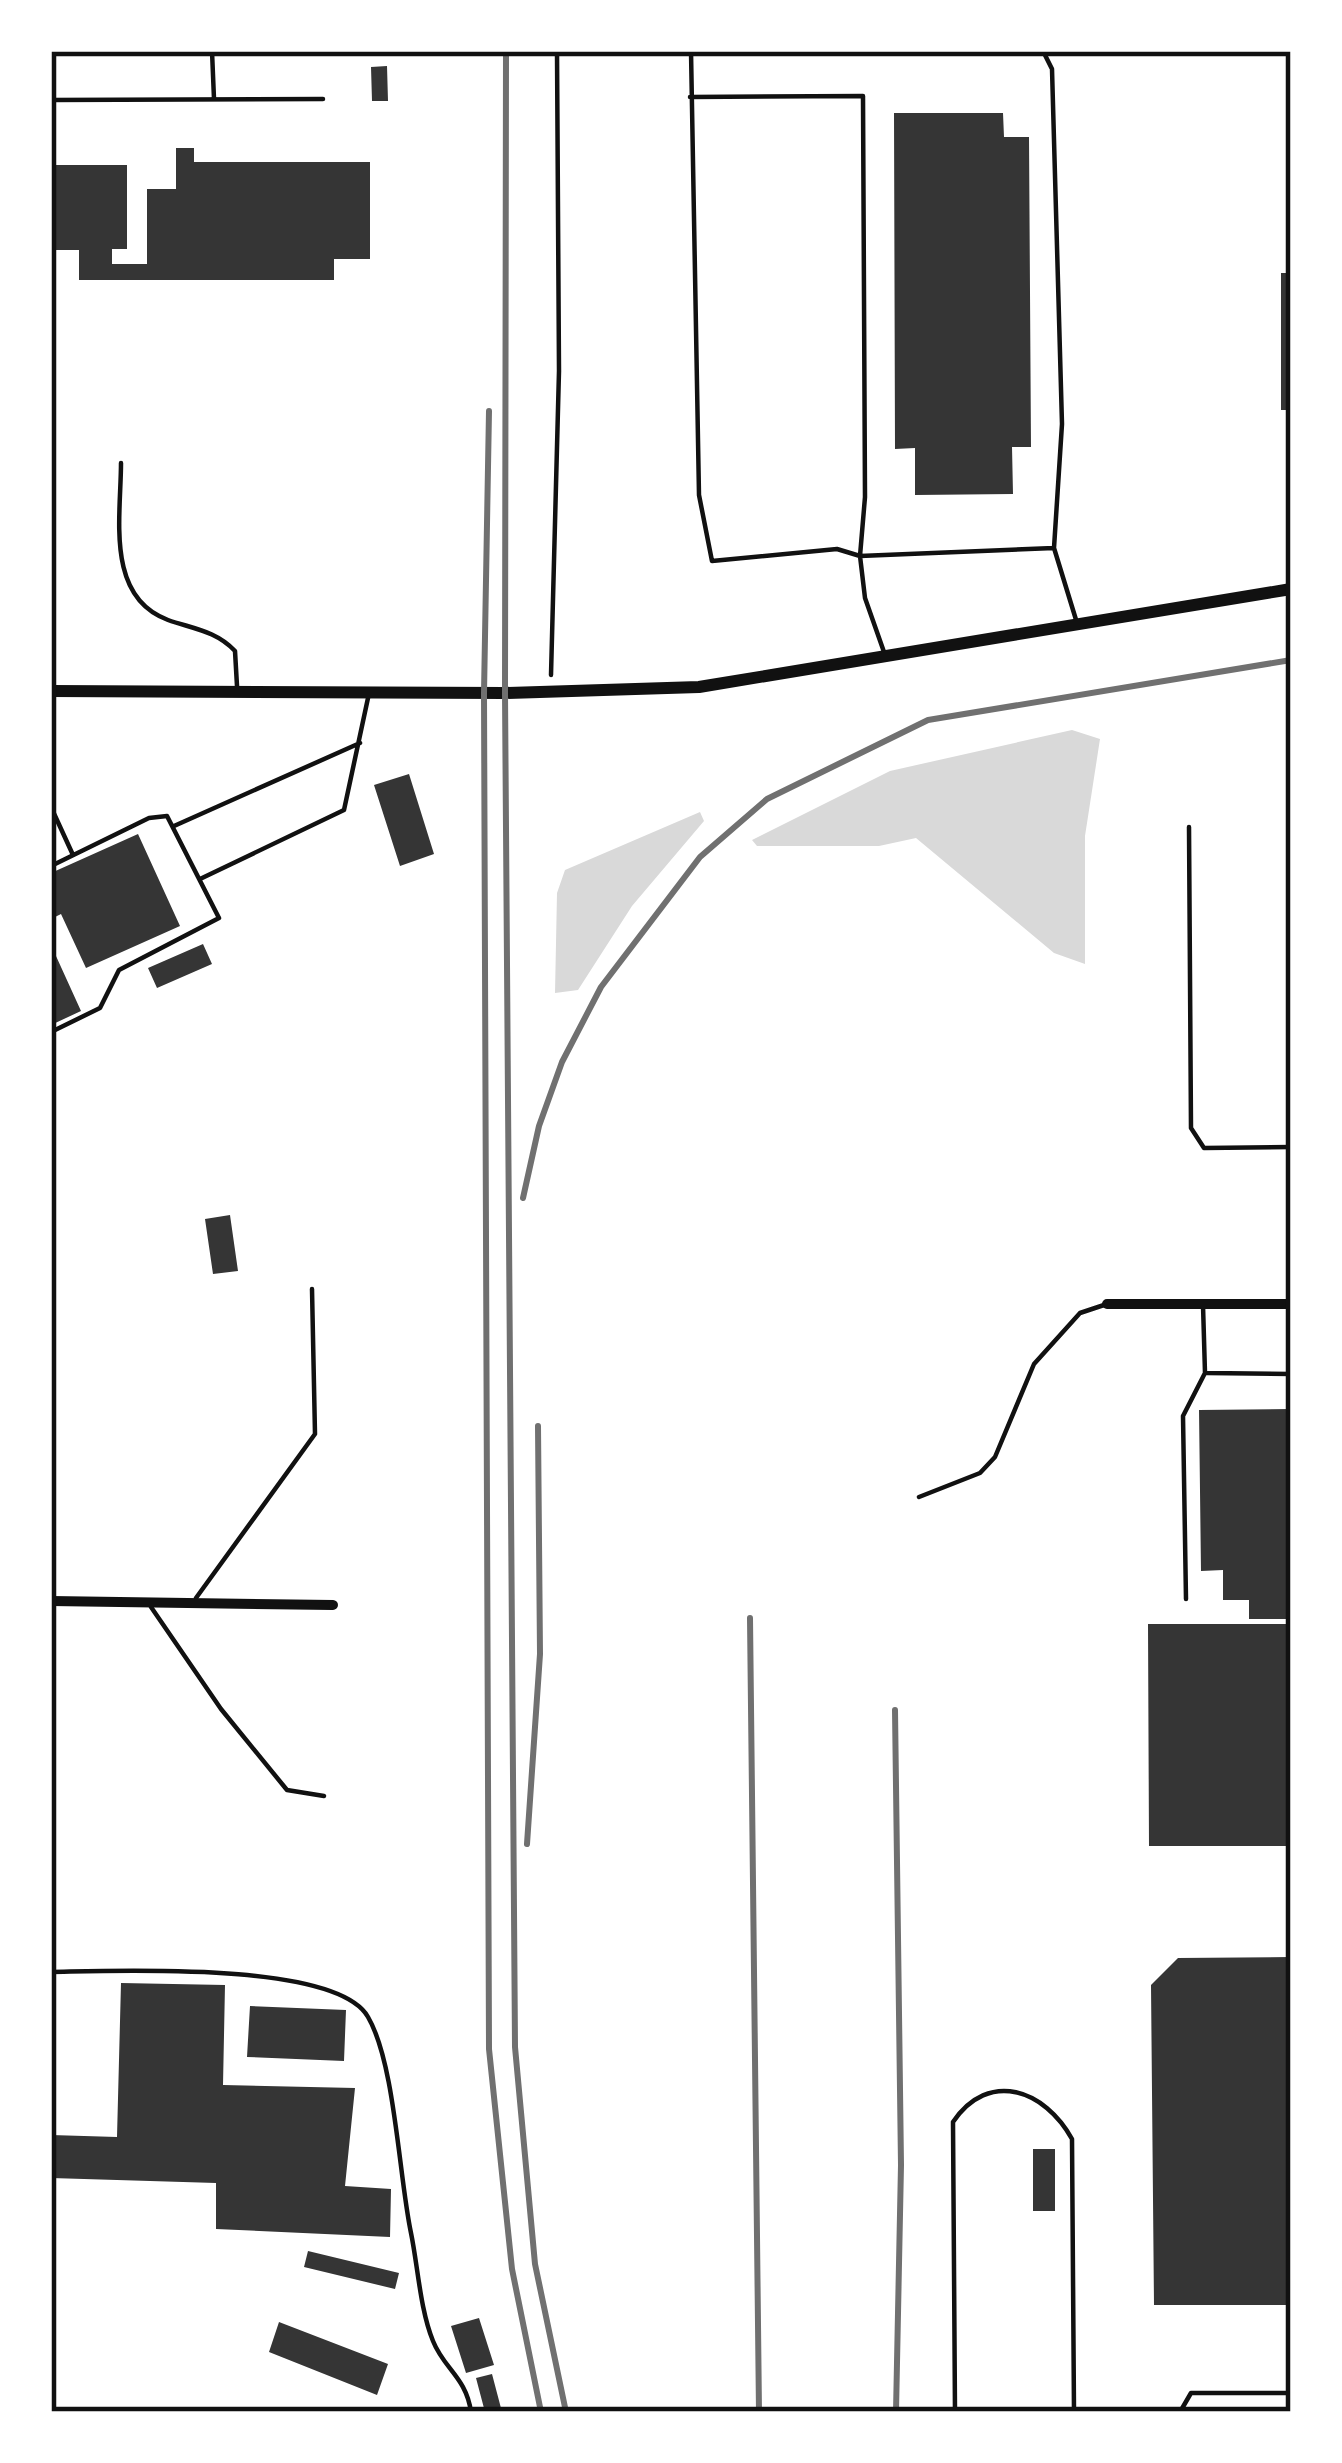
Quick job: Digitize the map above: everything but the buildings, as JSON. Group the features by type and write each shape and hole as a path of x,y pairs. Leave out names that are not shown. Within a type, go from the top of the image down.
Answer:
{"street":[{"path":"51,692 548,692 699,687 1291,589"},
{"path":"1107,1304 1291,1304"},
{"path":"51,1601 333,1605"}],"lane":[{"path":"212,51 214,102"},
{"path":"691,51 699,495 712,561 837,549 860,556 1054,548"},
{"path":"1043,51 1052,69 1060,202 1062,424 1054,548 1077,623"},
{"path":"690,98 863,96 866,496 860,556 865,598 886,656"},
{"path":"51,100 322,99"},
{"path":"121,463 121,563 129,586 145,607 163,618 220,635 235,651 237,692"},
{"path":"200,879 344,811 369,692"},
{"path":"174,826 360,743"},
{"path":"51,807 73,855"},
{"path":"51,866 159,815 174,826 219,918 119,970 100,1008 51,1032"},
{"path":"1190,826 1191,1128 1204,1148 1291,1147"},
{"path":"193,1603 315,1434 312,1289"},
{"path":"920,1496 980,1473 994,1456 1034,1364 1080,1313 1107,1304"},
{"path":"1186,1599 1183,1416 1205,1373 1203,1305"},
{"path":"1205,1373 1291,1374"},
{"path":"148,1603 221,1709 287,1790 323,1796"},
{"path":"51,1972 256,1975 349,1994 369,2018 382,2057 398,2173 433,2344 460,2376 471,2412"},
{"path":"955,2412 953,2122 968,2100 987,2092 1031,2096 1057,2110 1072,2139 1073,2412"},
{"path":"1180,2412 1191,2393 1291,2393"}],"path":[{"path":"548,692 555,652 557,51"}],"shaded area":[{"path":"1072,730 1100,739 1085,836 1085,964 1054,953 916,838 879,846 757,846 752,840 890,771"},
{"path":"700,812 704,821 632,906 578,990 555,993 557,893 565,870"}],"railway":[{"path":"506,51 505,693 515,2047 535,2264 566,2412"},
{"path":"489,411 484,693 489,2049 512,2269 541,2412"},
{"path":"523,1198 539,1126 562,1062 601,987 700,857 767,799 928,720 1291,660"},
{"path":"527,1844 540,1654 538,1426"},
{"path":"750,1618 759,2412"},
{"path":"895,1710 901,2165 896,2412"}]}
